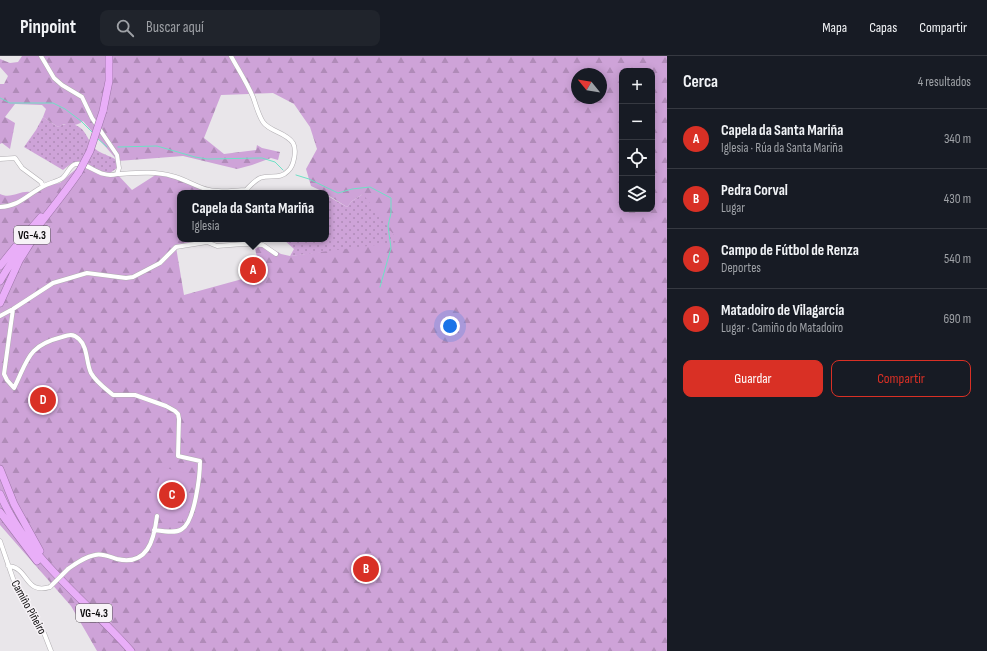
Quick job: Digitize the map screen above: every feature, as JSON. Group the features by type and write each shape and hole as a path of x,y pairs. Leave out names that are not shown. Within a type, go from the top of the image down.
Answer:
{"highway":[{"name":"VG-4.3","path":"0,281 11,262 66,191 79,172 90,151 104,111 109,81 109,56"},
{"path":"0,266 21,240 66,191"},
{"path":"0,303 19,260 31,242 58,208 66,191"},
{"path":"0,469 14,504 35,544 56,576"},
{"name":"VG-4.3","path":"0,494 14,522 56,576 131,651"},
{"path":"0,512 38,562 56,576"}],"street":[{"path":"41,56 54,78 62,85 82,97 92,118 117,155 119,168 117,174"},
{"path":"231,56 252,96 257,111 263,122 268,128 289,139 293,143 294,147 293,166 287,173 281,176 259,178 247,190"},
{"path":"0,159 15,158 22,168 43,186"},
{"path":"0,207 7,207 17,203 43,186 61,179 73,166 78,164 104,175 139,173 166,174 208,190"},
{"path":"0,316 53,283 87,273 133,278 160,263 176,247 206,242 217,246 243,244 263,245 276,254"},
{"path":"13,309 4,374 14,388 26,360 37,348 51,340 74,335 84,346 88,366 92,375 113,395 135,395 166,406 178,414 178,456 200,461 199,479 191,515 184,527 177,531 154,530"},
{"path":"8,566 13,566 19,570 31,586 42,590 50,588 68,569 82,559 97,554 126,560 133,560 142,556 153,536 157,516"},
{"name":"Camiño Piñeiro","path":"0,541 17,590 44,633 51,651"}],"green space":[{"path":"22,56 667,56 667,651 97,651 71,606 0,525 0,194 9,196 25,192 34,193 47,185 60,183 76,169 82,171 87,167 104,175 117,174 132,190 157,174 185,180 205,190 177,190 177,242 200,242 176,247 184,295 261,274 255,249 264,244 281,254 290,256 399,242 363,194 352,201 347,207 329,196 329,190 320,190 311,186 306,169 317,149 310,127 294,104 273,93 221,95 204,138 224,154 256,150 257,145 262,148 280,152 278,160 271,158 237,169 183,156 118,161 83,121 76,125 64,124 58,127 43,117 46,109 42,105 15,104 5,117 15,123 10,149 2,143 0,144 0,84 4,84 8,76 0,67 0,59 10,63 18,62"},
{"path":"43,117 58,127 64,124 76,125 84,131 98,151 118,161 117,168 110,173 103,172 82,162 77,162 70,164 63,170 24,147"},
{"path":"363,194 379,196 400,244 290,256 294,249 286,242 329,242 329,197 347,207 352,201"},
{"path":"162,467 193,475 182,522 151,515"}],"waterway":[{"path":"0,98 10,103 53,103 65,109 81,121 93,133"},
{"path":"97,138 107,147"},
{"path":"118,147 157,146 207,159 262,158 275,162 283,170"},
{"path":"296,175 309,179 338,193 352,189 370,187 391,198 391,213 388,226 391,248 380,287"}],"place":[{"name":"Capela da Santa Mariña","path":"253,270"},
{"name":"Matadoiro de Vilagarcía","path":"43,400"},
{"name":"Campo de Fútbol de Renza","path":"172,495"},
{"name":"Pedra Corval","path":"366,569"}]}
